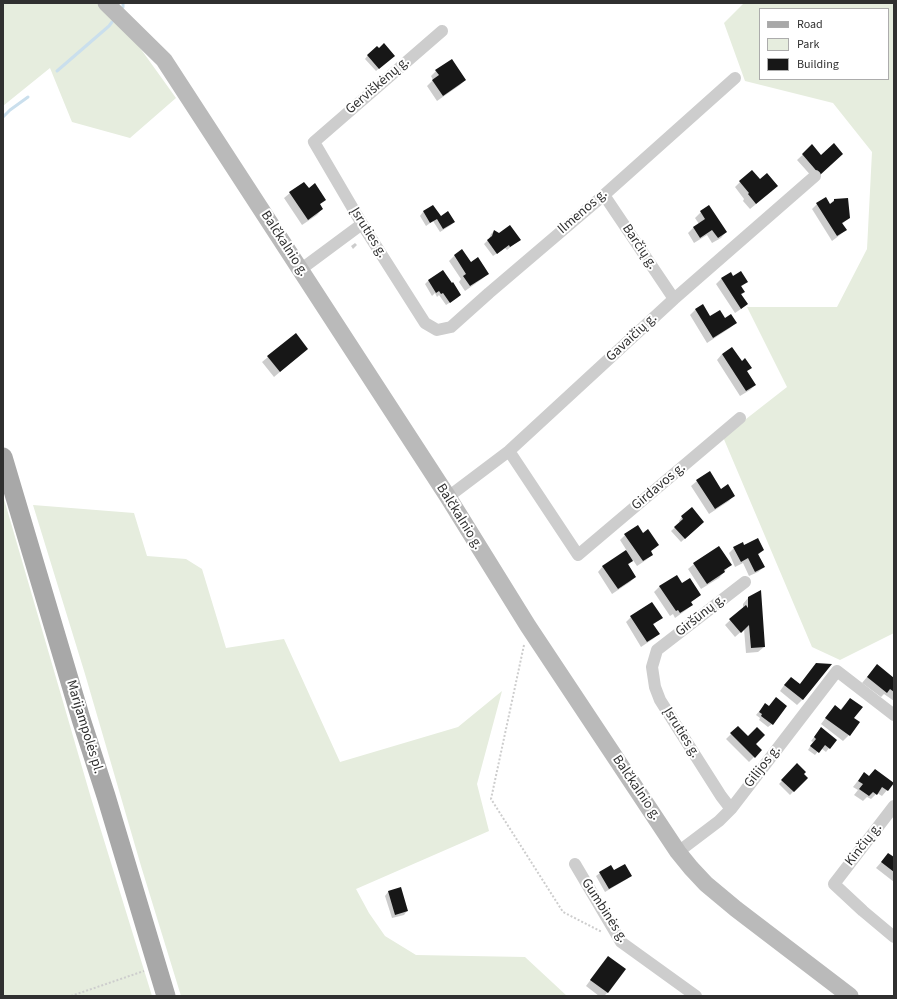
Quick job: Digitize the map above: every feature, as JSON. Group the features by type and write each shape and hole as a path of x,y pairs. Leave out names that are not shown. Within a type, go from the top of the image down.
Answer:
{"main road":[{"name":"Marijampolės pl.","path":"3,457 6,479 106,796 166,996"}],"street":[{"name":"Balčkalnio g.","path":"106,3 164,60 448,498 528,626 678,852 706,884 736,909 850,996"},
{"name":"Gerviškėnų g.","path":"314,142 442,31"},
{"name":"Ilmenos g.","path":"425,323 437,330 451,327 604,195 735,78"},
{"name":"Įsruties g.","path":"314,142 362,224 425,323"},
{"name":"Gavaičių g.","path":"448,498 509,451 674,299 814,176"},
{"name":"Barčių g.","path":"604,195 674,299"},
{"path":"300,270 362,224"},
{"name":"Girdavos g.","path":"509,451 578,555 740,418"},
{"name":"Giršūnų g.","path":"657,650 745,582"},
{"name":"Įsruties g.","path":"657,650 652,667 655,687 660,700 721,796 731,809"},
{"name":"Gilijos g.","path":"678,852 719,821 731,809 837,671 894,715"},
{"name":"Kinčių g.","path":"894,806 834,884 894,937"},
{"name":"Gumbinės g.","path":"574,864 621,942 696,996"}],"path":[{"path":"528,626 491,799 563,912 602,932"},
{"path":"71,996 157,967"}],"green space":[{"path":"3,3 100,3 125,27 176,98 130,138 72,122 50,68 3,106"},
{"path":"744,3 894,3 894,633 840,660 812,647 723,437 787,387 747,307 837,307 867,249 872,152 833,103 745,81 724,23"},
{"path":"3,499 91,798 152,996 3,996"},
{"path":"33,505 134,513 147,556 186,559 202,569 226,648 284,639 340,762 458,727 502,691 477,784 489,831 356,889 369,913 385,936 416,955 525,957 567,996 181,996"}],"building":[{"path":"384,43 395,56 379,69 367,55 377,46 379,48"},
{"path":"452,59 466,80 443,96 432,80 439,75 435,70"},
{"path":"834,143 843,154 820,175 802,154 812,144 821,155"},
{"path":"752,170 760,179 767,173 778,186 756,204 739,181"},
{"path":"304,182 309,188 315,183 326,200 320,204 323,209 308,220 289,192"},
{"path":"826,197 830,204 834,201 834,199 848,198 850,218 842,223 847,230 837,236 816,203"},
{"path":"433,205 441,216 448,211 455,222 443,229 437,219 430,223 423,211"},
{"path":"709,205 727,232 718,238 712,230 700,238 693,227 705,219 700,211"},
{"path":"510,225 521,240 510,247 509,245 497,254 487,240 492,236 494,230 499,233"},
{"path":"462,249 471,262 478,257 489,274 470,286 463,276 466,274 454,255"},
{"path":"443,270 461,295 450,303 443,293 441,294 439,291 436,293 428,280"},
{"path":"741,271 748,282 741,286 745,292 741,294 748,304 741,309 721,278 731,272 733,276"},
{"path":"703,304 710,316 720,310 725,318 731,314 737,323 713,338 695,309"},
{"path":"296,333 308,349 280,372 267,356"},
{"path":"732,347 742,361 745,358 752,368 747,371 756,385 746,391 722,354"},
{"path":"710,471 721,489 728,484 735,496 715,509 696,480"},
{"path":"692,507 704,522 685,539 674,527 683,519 681,516"},
{"path":"638,525 643,533 648,529 659,545 651,551 653,555 643,561 624,534"},
{"path":"758,538 764,550 758,554 765,567 755,572 748,558 741,562 733,547 743,542 744,545"},
{"path":"719,546 732,565 724,570 725,572 707,584 693,563"},
{"path":"626,550 633,561 628,564 636,577 618,589 602,566"},
{"path":"677,575 682,583 690,578 701,595 691,602 693,605 680,613 678,610 676,611 659,586"},
{"path":"761,590 765,647 751,648 749,625 741,633 729,619 746,605 748,608 748,597"},
{"path":"652,602 663,618 653,624 660,634 647,642 630,616"},
{"path":"816,663 832,664 803,700 784,685 791,677 800,684"},
{"path":"877,664 894,678 894,692 890,689 887,693 867,677"},
{"path":"776,697 787,706 773,725 761,716 762,714 759,712 765,703 769,706"},
{"path":"850,698 863,707 854,718 860,722 850,736 825,718 835,705 841,710"},
{"path":"738,726 748,736 757,727 765,735 756,744 762,750 755,758 730,733"},
{"path":"821,727 837,740 830,749 825,745 819,753 810,746 816,739 814,737"},
{"path":"797,763 806,772 804,774 808,778 794,792 781,780"},
{"path":"875,769 894,783 888,791 882,787 877,795 873,792 869,796 859,789 863,784 858,781 864,772 869,776"},
{"path":"888,853 894,857 894,872 881,862"},
{"path":"625,864 632,876 609,889 599,872 611,865 614,870"},
{"path":"401,887 408,911 395,915 388,891"},
{"path":"608,956 626,969 608,993 590,980"}],"waterway":[{"path":"57,71 112,22"},
{"path":"3,117 28,97"}]}
